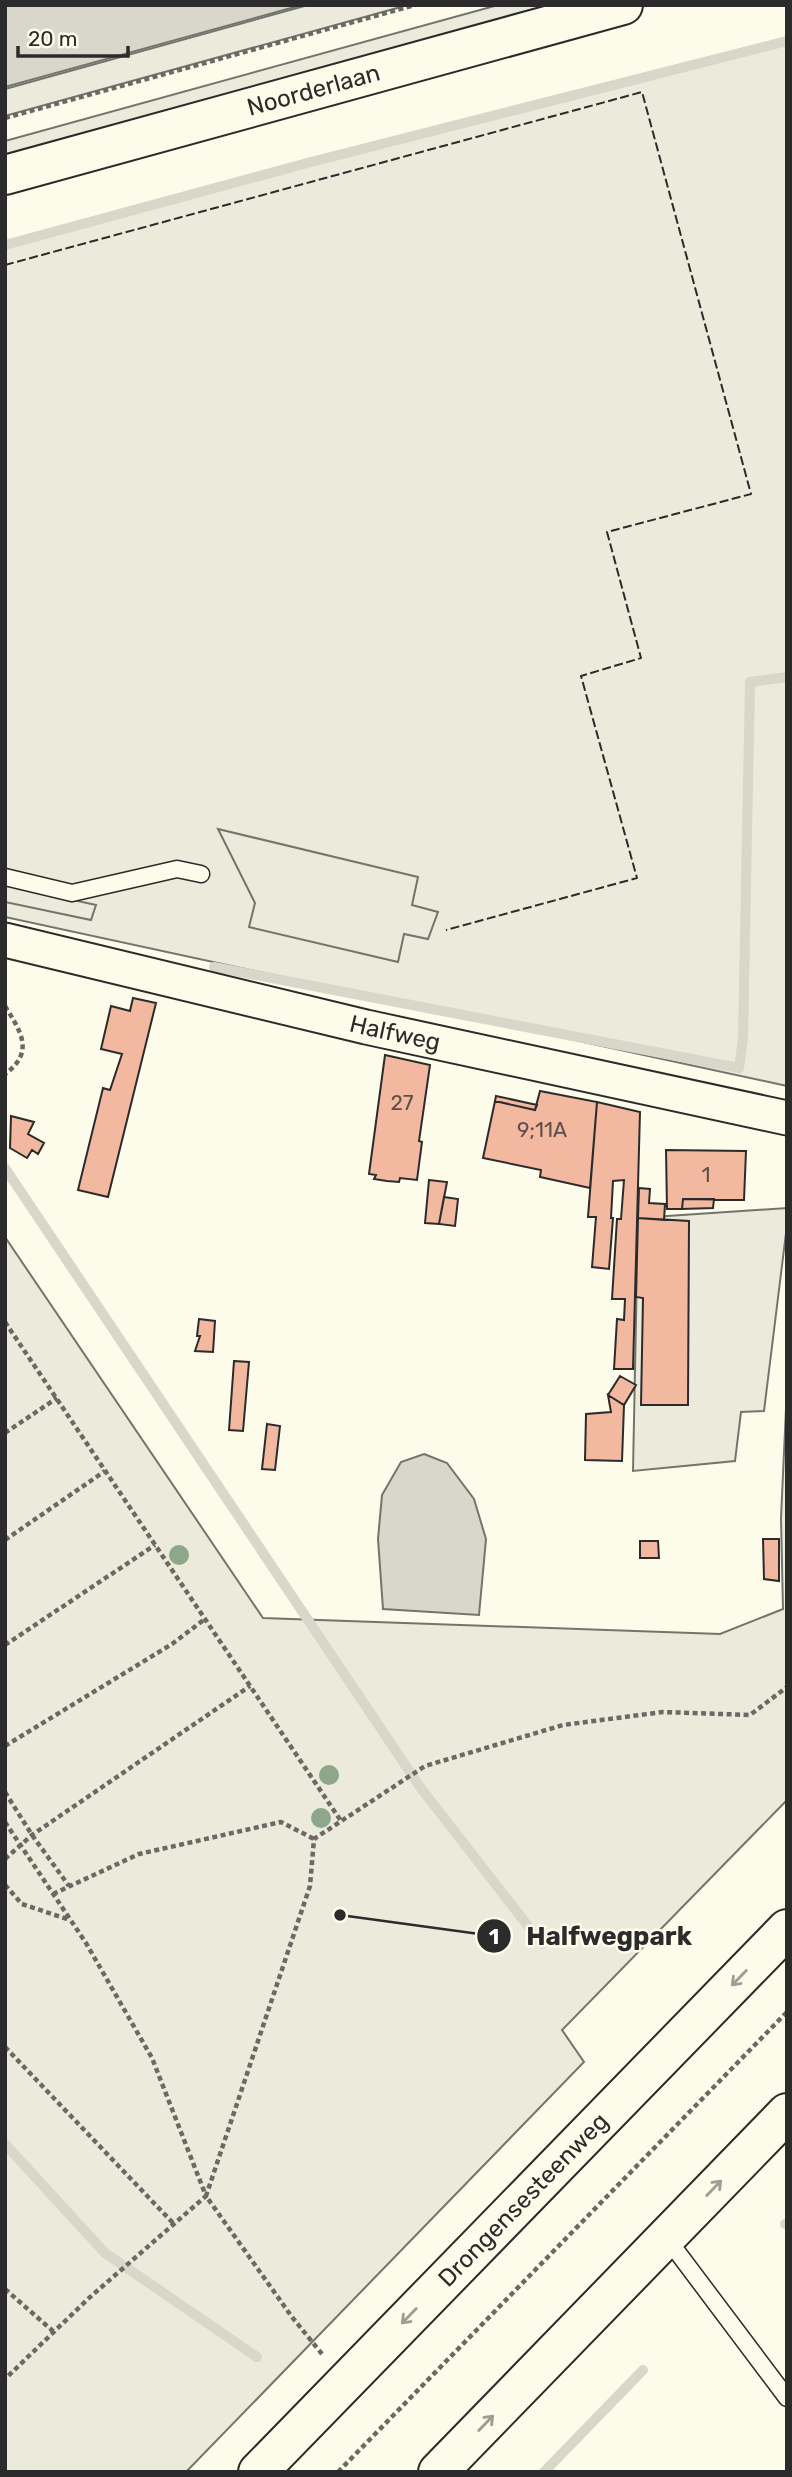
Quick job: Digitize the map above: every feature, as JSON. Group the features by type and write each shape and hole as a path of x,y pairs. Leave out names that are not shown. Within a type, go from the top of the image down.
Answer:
{"main road":[{"name":"Noorderlaan","path":"5,175 623,5"},
{"name":"Drongensesteenweg","path":"258,2472 787,1929"},
{"path":"438,2472 787,2113"}],"street":[{"name":"Halfweg","path":"5,940 366,1027 787,1118"}],"lane":[{"path":"5,877 72,893 177,869 201,874"},
{"path":"666,2237 787,2398"}],"path":[{"path":"5,118 415,5"},
{"path":"5,1006 21,1031 24,1049 16,1066 5,1074"},
{"path":"5,1322 341,1821"},
{"path":"5,1433 57,1398"},
{"path":"5,1540 105,1471"},
{"path":"5,1645 155,1545"},
{"path":"5,1746 172,1644 205,1619"},
{"path":"5,1858 32,1835 250,1686"},
{"path":"314,1839 425,1766 562,1725 663,1712 750,1715 787,1687"},
{"path":"5,1792 69,1886"},
{"path":"5,1822 71,1920 152,2058 206,2196 292,2317 345,2382"},
{"path":"53,1894 139,1854 281,1822 314,1839"},
{"path":"5,2379 89,2298 206,2196 310,1886 314,1839"},
{"path":"5,1885 22,1905 71,1920"},
{"path":"338,2472 787,2012"},
{"path":"5,2047 173,2223"},
{"path":"5,2289 54,2332"}],"shaded area":[{"path":"5,5 302,5 5,87"},
{"path":"308,5 408,5 5,116 5,89"},
{"path":"498,5 551,5 5,156 5,141"},
{"path":"787,41 787,1086 5,917 5,245"},
{"path":"218,829 418,877 412,905 438,912 428,939 404,934 398,962 249,927 255,903"},
{"path":"5,885 96,905 91,920 5,902"},
{"path":"787,1208 764,1411 741,1412 735,1461 633,1471 638,1218"},
{"path":"5,1237 263,1618 720,1634 783,1609 781,1518 787,1387 787,1800 562,2030 584,2062 186,2472 5,2472"},
{"path":"424,1454 447,1463 474,1499 486,1539 479,1615 383,1609 378,1539 382,1495 401,1462"}],"building":[{"path":"133,998 156,1003 108,1197 78,1190 103,1088 110,1090 122,1054 101,1049 111,1006 130,1011"},
{"path":"385,1055 430,1065 419,1141 422,1142 417,1180 400,1178 399,1182 387,1181 374,1179 376,1175 369,1174"},
{"path":"540,1091 597,1102 590,1188 540,1177 541,1170 483,1158 495,1101 535,1110"},
{"path":"496,1096 537,1105 535,1110 495,1101"},
{"path":"597,1102 640,1112 633,1369 614,1369 617,1319 624,1320 625,1299 612,1299 617,1219 621,1219 624,1180 613,1181 609,1269 592,1267 596,1217 588,1217"},
{"path":"11,1116 34,1122 28,1134 44,1143 38,1154 32,1150 27,1158 10,1148"},
{"path":"666,1150 746,1151 744,1200 683,1199 682,1209 667,1209"},
{"path":"429,1180 447,1182 439,1224 425,1223"},
{"path":"639,1188 650,1189 649,1203 665,1204 664,1220 638,1218"},
{"path":"444,1197 458,1199 455,1226 439,1224"},
{"path":"683,1199 714,1199 713,1208 682,1209"},
{"path":"638,1218 689,1221 688,1405 641,1405 643,1298 636,1297"},
{"path":"199,1319 215,1321 213,1352 195,1351 200,1336 197,1336"},
{"path":"234,1361 249,1362 243,1431 229,1430"},
{"path":"620,1376 636,1385 624,1405 608,1395"},
{"path":"608,1395 624,1405 622,1461 585,1460 586,1414 611,1412"},
{"path":"267,1424 280,1426 275,1470 262,1469"},
{"path":"763,1539 779,1539 779,1581 764,1579"},
{"path":"640,1541 658,1541 659,1558 640,1558"}],"waterway":[{"path":"5,245 311,162 787,41"},
{"path":"214,967 739,1068 743,1038 750,682 787,677"},
{"path":"5,1168 420,1787 542,1944"},
{"path":"5,2144 105,2253 257,2357"},
{"path":"544,2472 643,2370"}],"fence":[{"path":"5,265 642,92 751,494 607,532 641,658 581,676 637,878 446,930"}],"place":[{"name":"Halfwegpark","path":"340,1915"}]}
